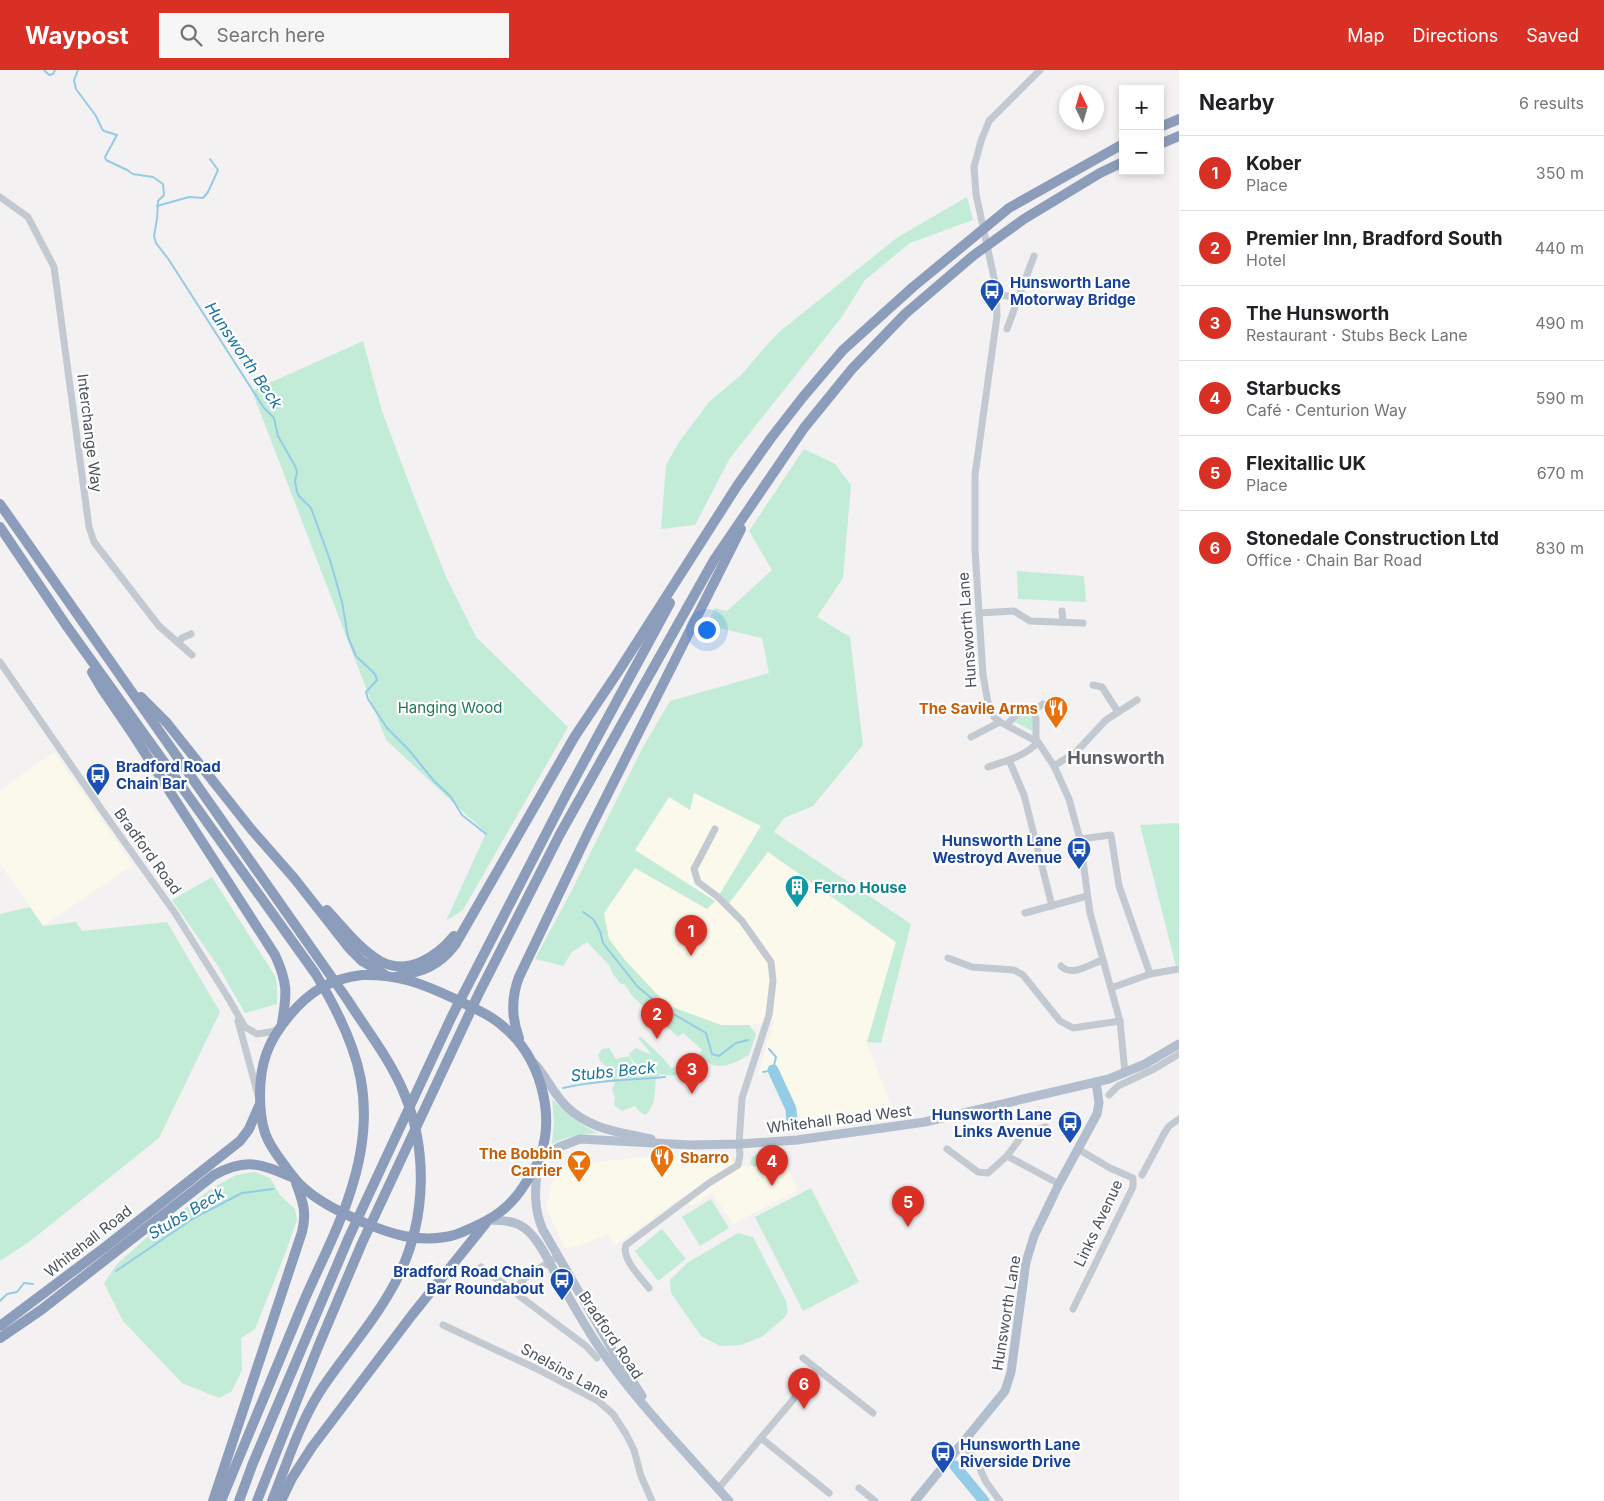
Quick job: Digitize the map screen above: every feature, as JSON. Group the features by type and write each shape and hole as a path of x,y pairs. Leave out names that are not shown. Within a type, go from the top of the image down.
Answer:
{"highway":[{"path":"1164,125 1179,119"},
{"path":"1164,142 1179,136"},
{"path":"213,1501 302,1232 305,1217 304,1204 294,1179 265,1133 260,1102 262,1062 281,1027 305,998 327,984 356,976 392,976 422,971 443,959 456,945 575,736 624,664 710,528 771,438 803,397 843,350 913,286 1009,208 1119,146"},
{"path":"257,1501 318,1347 378,1205 479,993 560,834 714,560 804,428 852,369 924,297 974,255 1024,219 1100,173 1119,164"},
{"path":"0,1338 41,1310 214,1175 234,1165 248,1164 268,1167 294,1179 311,1194 352,1217 397,1235 426,1239 448,1237 488,1221 513,1201 539,1161 544,1144 546,1116 542,1091 521,1044 512,1010 513,995 519,977 690,629 772,474"},
{"path":"0,504 347,999 396,1076 415,1123 420,1162 420,1203 415,1230 399,1274 377,1311 318,1395 272,1501"},
{"path":"0,527 66,625 315,973 343,1021 356,1055 363,1097 363,1134 358,1166 350,1194 221,1501"},
{"path":"239,1501 349,1237 452,1016 567,793 710,528"},
{"path":"66,625 102,689 275,955 287,988 281,1027"},
{"path":"122,678 167,723 251,829 294,878 355,954 368,966 392,976 432,988 484,1014 507,1029 521,1044"},
{"path":"294,878 369,952 380,961 394,965 417,964 437,954 448,944 481,900"},
{"name":"Whitehall Road","path":"0,1326 104,1248 240,1141 249,1128 260,1102"},
{"path":"281,1501 292,1478 312,1447 412,1315 488,1221"}],"main road":[{"name":"Whitehall Road West","path":"539,1161 559,1146 580,1139 691,1145 739,1144 797,1140 925,1122 1096,1082 1158,1061 1179,1044"},
{"name":"Whitehall Road West","path":"528,1057 544,1075 566,1106 585,1121 607,1130 669,1143"},
{"name":"Hunsworth Lane","path":"917,1500 1005,1391 1012,1372 1026,1262 1034,1236 1059,1184 1097,1114 1099,1103 1096,1082"},
{"name":"Bradford Road","path":"539,1161 534,1191 539,1221 613,1351 656,1420"},
{"name":"Bradford Road","path":"488,1221 510,1222 526,1228 535,1239 596,1343 634,1394 729,1501"}],"street":[{"name":"Hunsworth Lane","path":"1003,723 994,717 986,696 975,550 975,475 997,316 996,294 976,194 974,167 989,121 1040,70"},
{"name":"Interchange Way","path":"0,197 28,217 54,267 91,535 98,549 159,626 192,655"},
{"path":"1007,329 1034,256"},
{"path":"996,294 1019,298"},
{"path":"979,613 1014,611 1030,620 1083,623"},
{"path":"1062,611 1063,622"},
{"path":"178,643 182,638 191,634"},
{"name":"Bradford Road","path":"0,662 175,913 223,988 245,1027 252,1032 263,1034 281,1027"},
{"path":"1102,687 1107,680"},
{"path":"1094,685 1102,687 1118,712"},
{"path":"1054,766 1076,752 1101,725 1137,700"},
{"path":"971,738 1003,723 1016,714 1033,711 1043,704"},
{"path":"988,767 1008,760 1034,747 1037,742 1033,711"},
{"path":"1003,723 1037,742 1054,766 1069,799 1080,839 1090,913 1120,1021 1125,1073"},
{"path":"1008,760 1024,794 1052,906"},
{"path":"649,1288 629,1262 625,1254 626,1245 709,1183 738,1165 742,1098 769,1015 773,982 772,962 742,921 718,897 698,882 694,869 715,829"},
{"path":"1080,839 1111,835 1119,886 1150,974"},
{"path":"1025,913 1087,896"},
{"path":"948,958 972,967 1014,970 1023,975 1060,1021 1073,1028 1120,1021"},
{"path":"1061,966 1068,970 1081,970 1103,960"},
{"path":"1111,988 1150,974 1179,969"},
{"name":"Bradford Road","path":"235,1010 260,1102"},
{"name":"Whitehall Road West","path":"1109,1095 1118,1086 1158,1061 1179,1054"},
{"path":"1142,1175 1165,1132 1169,1126 1179,1119"},
{"path":"947,1149 978,1172 988,1173 1007,1156 1024,1133 1046,1127"},
{"name":"Links Avenue","path":"1073,1309 1134,1182 1133,1178 1110,1168 1078,1149"},
{"path":"1007,1156 1059,1184"},
{"path":"514,1292 525,1278 558,1256"},
{"name":"Bradford Road","path":"481,1267 586,1346 597,1358"},
{"name":"Snelsins Lane","path":"443,1325 535,1368 598,1401 612,1414 626,1434 634,1450 641,1476 652,1501"},
{"path":"803,1358 873,1413"},
{"path":"718,1489 818,1370"},
{"path":"761,1438 829,1493"},
{"path":"963,1444 978,1464 986,1482 1000,1501"},
{"path":"859,1488 875,1501"}],"shaded area":[{"path":"54,752 133,865 43,926 0,864 0,790"},
{"path":"694,792 761,825 718,897 727,906 767,851 896,943 867,1042 896,1119 807,1130 777,1073 758,1074 774,1021 749,1025 721,1025 667,1005 625,960 609,939 604,913 635,868 707,909 714,901 635,850 670,797"},
{"path":"780,1153 798,1190 733,1224 712,1193 691,1207 683,1196 615,1246 607,1234 578,1246 565,1249 546,1207 551,1185 563,1166 642,1157 707,1154 748,1167"}],"green space":[{"path":"967,197 973,220 910,243 865,280 841,318 730,458 695,525 661,529 666,465 679,442 709,402 741,375 779,332 898,237"},
{"name":"Hanging Wood","path":"363,341 382,411 415,499 447,579 476,637 568,727 463,910 446,921 486,833 386,740 252,391"},
{"path":"804,449 835,464 851,485 843,578 817,617 850,637 863,745 813,806 784,818 774,832 911,924 881,1043 867,1042 896,942 768,852 727,906 718,897 761,826 694,793 690,810 669,797 635,850 715,901 707,909 635,868 604,913 609,939 625,960 667,1005 721,1025 749,1025 756,1034 749,1055 730,1064 719,1066 708,1063 700,1054 702,1050 683,1033 678,1037 633,997 625,985 620,983 613,974 609,965 587,942 572,952 563,966 535,959 572,890 643,747 670,701 769,673 762,638 706,625 715,608 727,611 772,570 749,531"},
{"path":"1017,571 1084,576 1086,602 1018,599"},
{"path":"1026,714 1032,719 1034,732 1013,721"},
{"path":"1179,823 1179,965 1176,966 1140,825"},
{"path":"212,877 275,976 277,1004 245,1013 218,966 172,900"},
{"path":"30,907 43,926 76,922 82,931 167,922 220,1012 159,1138 29,1242 0,1261 0,914"},
{"path":"641,1037 670,1067 673,1068 682,1062 688,1062 692,1065 691,1070 683,1073 673,1075 661,1074 656,1077 653,1101 646,1115 635,1106 622,1111 614,1105 615,1097 612,1090 615,1082 606,1081 603,1074 608,1068 600,1061 598,1055 602,1049 609,1048 616,1059 629,1056 636,1075 639,1077 638,1070 643,1066 634,1062 629,1054 636,1048 652,1055 638,1038"},
{"path":"552,1099 573,1118 597,1133 580,1135 552,1144 554,1121"},
{"path":"765,1149 774,1149 779,1159 774,1161 772,1158 754,1167 750,1164 752,1157"},
{"path":"255,1172 270,1178 280,1195 295,1209 297,1220 255,1329 241,1338 242,1370 232,1391 219,1398 182,1383 123,1321 104,1283 117,1264 153,1232 214,1187 236,1175"},
{"path":"811,1188 859,1282 803,1311 755,1217"},
{"path":"711,1199 729,1228 700,1246 682,1217"},
{"path":"662,1229 686,1259 658,1281 635,1251"},
{"path":"738,1233 753,1237 786,1301 788,1312 784,1318 763,1336 741,1345 720,1346 701,1336 671,1293 670,1280 687,1263"}],"waterway":[{"name":"Hunsworth Beck","path":"44,70 49,75 53,74 55,70"},
{"name":"Hunsworth Beck","path":"78,70 74,80 76,89 96,116 102,129 117,135 105,157 106,160 133,174 153,177 163,184 164,195 158,201 154,236 156,243 169,260 264,408 274,418 278,436 297,472 295,481 297,492 311,508 330,560 342,602 348,637 356,656 375,674 377,680 366,692 368,699 387,728 409,750 434,781 451,797 462,815 486,834"},
{"path":"157,206 189,197 203,198 208,192 218,170 210,159"},
{"name":"Hunsworth Beck","path":"583,912 593,919 600,931 603,943 637,986 663,1008 706,1033 712,1054 719,1056 736,1043 748,1040"},
{"name":"Hunsworth Beck","path":"763,1072 773,1070 776,1057 769,1049"},
{"path":"773,1070 791,1109 792,1123"},
{"name":"Stubs Beck","path":"563,1088 601,1082 665,1077"},
{"name":"Stubs Beck","path":"116,1271 194,1218 242,1193 273,1189"},
{"name":"Stubs Beck","path":"0,1301 7,1294 17,1292 24,1283 33,1284"},
{"path":"955,1466 984,1501"}],"place":[{"name":"Hunsworth Lane Motorway Bridge","path":"992,312"},
{"name":"The Savile Arms","path":"1056,729"},
{"name":"Bradford Road Chain Bar","path":"98,796"},
{"name":"Hunsworth Lane Westroyd Avenue","path":"1079,870"},
{"name":"Ferno House","path":"797,908"},
{"name":"Kober","path":"691,956"},
{"name":"Premier Inn, Bradford South","path":"657,1039"},
{"name":"The Hunsworth","path":"692,1094"},
{"name":"Hunsworth Lane Links Avenue","path":"1070,1144"},
{"name":"Sbarro","path":"662,1178"},
{"name":"The Bobbin Carrier","path":"579,1183"},
{"name":"Starbucks","path":"772,1186"},
{"name":"Flexitallic UK","path":"908,1227"},
{"name":"Bradford Road Chain Bar Roundabout","path":"562,1301"},
{"name":"Stonedale Construction Ltd","path":"804,1409"},
{"name":"Hunsworth Lane Riverside Drive","path":"943,1474"}],"district":[{"name":"Hunsworth","path":"1116,757"}]}
